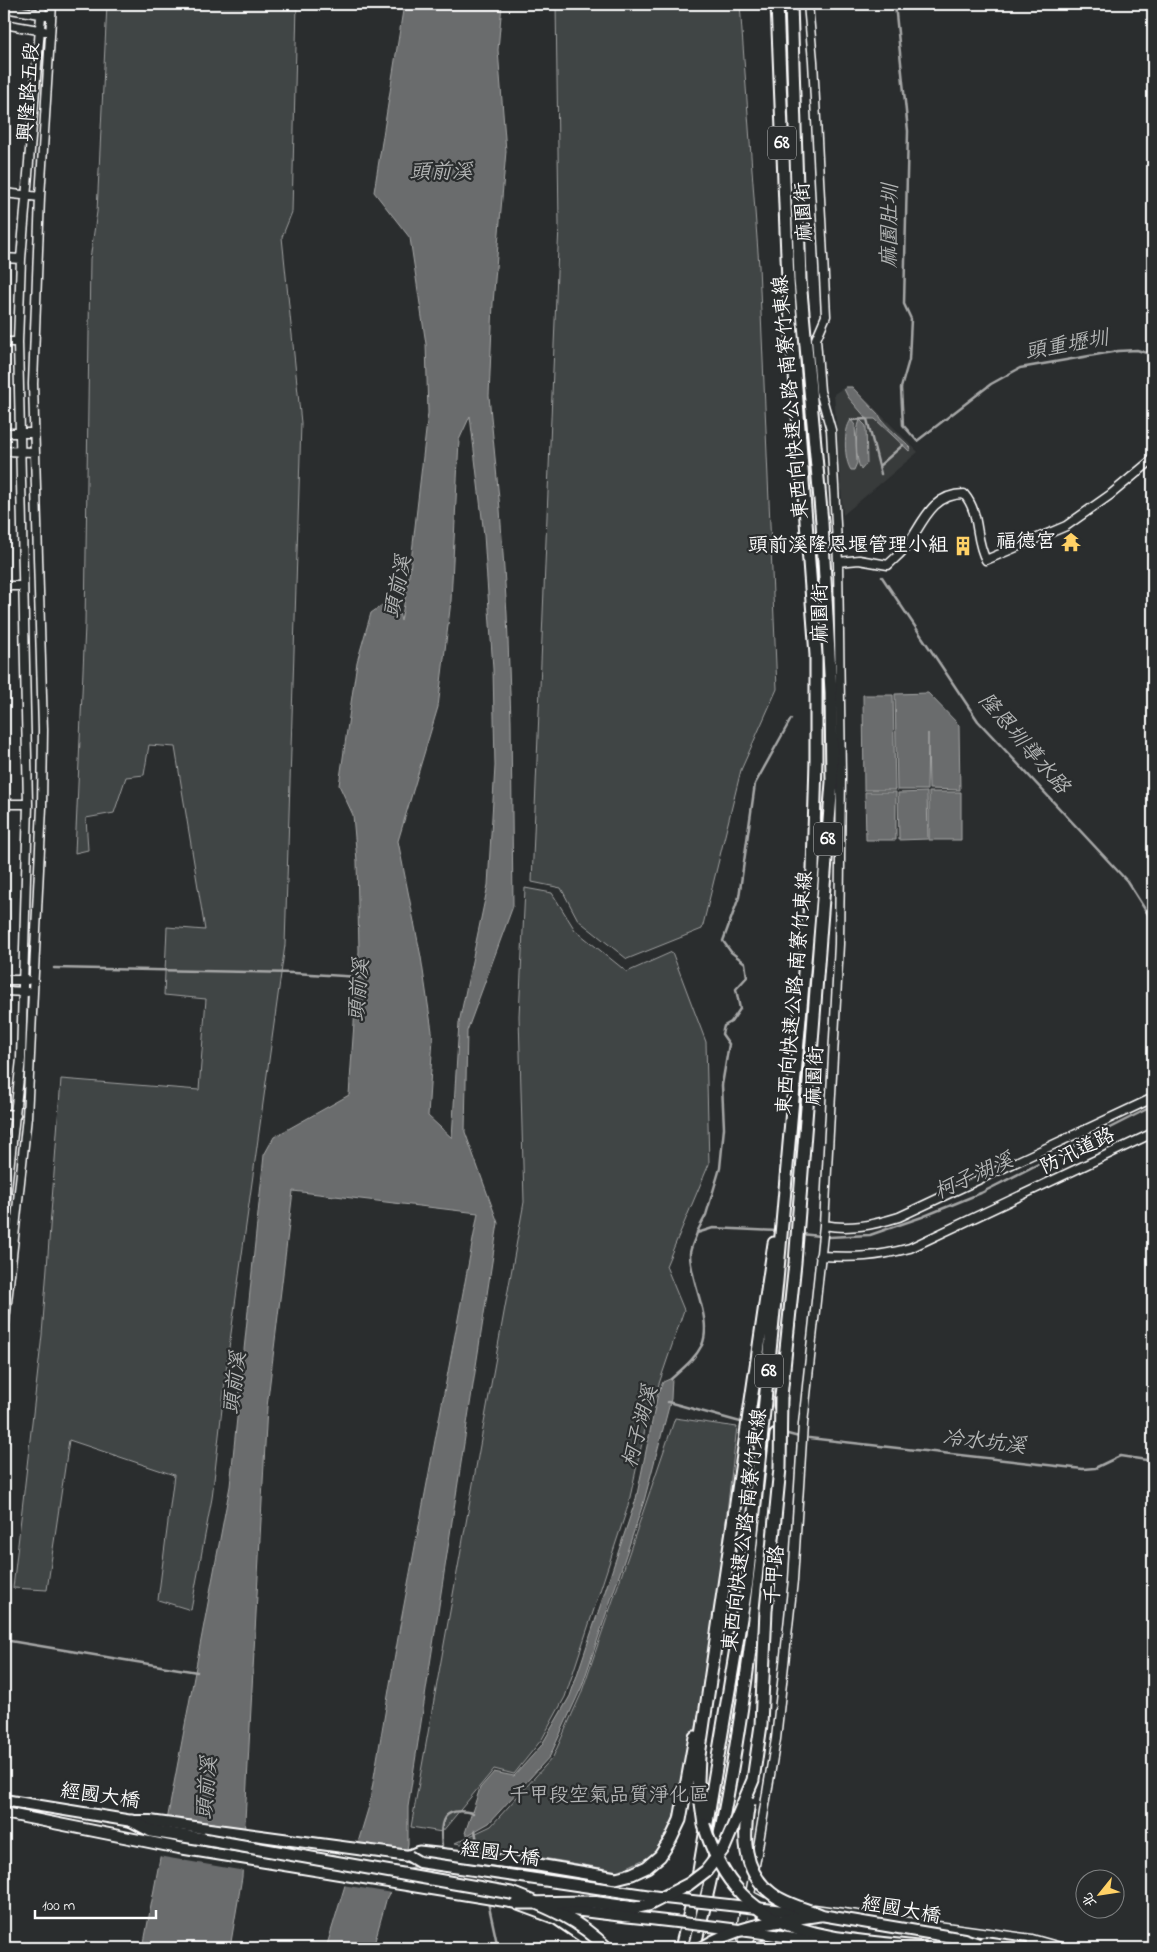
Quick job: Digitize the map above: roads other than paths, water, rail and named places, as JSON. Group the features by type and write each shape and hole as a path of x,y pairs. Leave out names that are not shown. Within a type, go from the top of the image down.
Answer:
{"highway":[{"name":"東西向快速公路 南寮竹東線","path":"681,1948 697,1882 753,1583 813,869 816,655 776,4"},
{"name":"東西向快速公路 南寮竹東線","path":"694,1948 727,1806 753,1583 781,1397 795,1263 832,782 831,692 822,522 794,281 791,4"},
{"path":"788,1160 776,1224 699,1756 700,1804 710,1845 719,1865 731,1883 748,1902 772,1918 807,1932 926,1948"},
{"path":"781,1397 780,1468 766,1610 761,1726 745,1826 745,1847 750,1864 759,1881 772,1894 821,1915"},
{"path":"409,1856 419,1852 538,1865 616,1878 632,1874 648,1866 660,1856 680,1820 701,1704 712,1667"},
{"path":"517,1903 592,1902 635,1908 665,1898 700,1875 724,1848 753,1780"},
{"path":"132,1821 151,1831 512,1894 553,1908 589,1930 607,1948"},
{"path":"517,1903 556,1918 600,1948"},
{"path":"702,1948 720,1937 767,1922 821,1915"},
{"path":"828,1948 852,1948"}],"main road":[{"name":"經國大橋","path":"4,1800 132,1821 150,1821 409,1856 419,1862 665,1898 821,1915 964,1939 991,1948"},
{"name":"經國大橋","path":"4,1813 179,1848 517,1903 607,1912 739,1932 782,1934 852,1948"},
{"path":"964,1939 1025,1943"}],"street":[{"name":"興隆路五段","path":"4,1216 16,1115 24,991 28,804 18,342 21,259 28,196 42,4"},
{"name":"興隆路五段","path":"4,1330 7,1281 26,1117 42,807 43,730 32,384 40,197 52,4"},
{"name":"麻園街","path":"808,4 813,60 826,316 816,339 820,391 831,430 838,562 841,775 839,944 824,1225 820,1256"},
{"path":"4,8 51,15"},
{"path":"4,24 41,31 50,30"},
{"path":"4,193 40,197"},
{"path":"4,258 21,259"},
{"path":"4,342 18,342"},
{"path":"4,433 33,432"},
{"path":"4,451 34,452"},
{"path":"838,562 858,560 888,565 909,542 928,511 942,498 953,494 964,494 971,502 976,515 979,548 986,560 1066,526 1110,495 1153,459"},
{"path":"4,586 23,586"},
{"path":"4,804 28,804"},
{"path":"4,980 34,980"},
{"path":"4,991 33,993"},
{"path":"824,1225 840,1228 869,1226 899,1217 1153,1098"},
{"path":"4,1114 16,1115"},
{"name":"防汛道路","path":"820,1256 852,1258 879,1256 910,1248 1153,1133"},
{"name":"千甲路","path":"744,1948 741,1936 744,1908 750,1895 776,1739 793,1580 803,1424 820,1256"},
{"path":"750,1895 763,1902 792,1907 1012,1937 1037,1948"},
{"path":"790,1943 797,1934 798,1916 792,1907"},
{"path":"790,1943 785,1933 784,1915 792,1907"},
{"path":"979,1948 986,1934"},
{"path":"1011,1948 1012,1937"},
{"path":"753,1948 772,1943 894,1948"},
{"path":"1025,1943 1064,1948"}],"water":[{"name":"頭前溪","path":"404,4 502,4 498,50 506,151 493,303 489,396 500,509 507,614 511,720 513,906 467,1031 465,1132 498,1223 408,1807 408,1844 402,1874 387,1897 373,1948 326,1948 369,1806 400,1626 478,1213 293,1191 267,1407 242,1877 230,1948 143,1948 230,1486 264,1155 274,1137 349,1095 359,951 357,861 353,815 339,785 357,662 371,613 395,596 401,621 410,570 428,413 426,344 410,238 374,192","holes":["470,416 484,535 493,669 495,766 488,885 459,1023 452,1138 428,1116 433,1038 421,957 398,841 438,707 451,601 459,440"]},
{"path":"852,387 911,448 909,451 875,419 867,419 848,397 844,389"},
{"path":"851,420 855,425 857,463 854,470 851,470 846,452 847,431"},
{"path":"860,420 866,426 867,463 861,470 856,445"},
{"path":"928,693 959,725 960,790 929,789 928,733 927,790 897,790 895,694"},
{"path":"863,695 893,695 895,790 864,790"},
{"path":"865,792 896,792 896,840 866,840"},
{"path":"927,792 928,839 899,840 898,793"},
{"path":"929,792 961,792 961,840 929,840"},
{"path":"672,1378 671,1399 644,1501 582,1686 550,1756 489,1823 468,1835 465,1833 480,1788 494,1772 514,1776 541,1746 570,1696 636,1499 658,1393 663,1382"}],"waterway":[{"name":"麻園肚圳","path":"895,4 908,131 904,304 911,319 909,360 901,388 903,425 917,441 991,384 1020,368 1118,351 1137,350 1153,355"},
{"path":"851,420 867,419 881,474"},
{"path":"879,466 903,445"},
{"name":"隆恩圳導水路","path":"882,577 978,721 1127,881 1153,922"},
{"path":"697,1232 706,1215 720,1168 724,1128 722,1085 729,1044 722,1034 724,1026 731,1022 740,1009 736,989 747,977 745,963 731,952 723,941 739,897 755,784 791,719"},
{"path":"54,968 294,973 360,977"},
{"name":"柯子湖溪","path":"801,1234 829,1237 870,1235 922,1217 981,1193 1153,1106"},
{"name":"柯子湖溪","path":"671,1379 696,1355 705,1335 703,1313 693,1277 690,1254 697,1233 713,1228 778,1231"},
{"name":"冷水坑溪","path":"668,1402 744,1423"},
{"name":"冷水坑溪","path":"784,1433 799,1437"},
{"name":"冷水坑溪","path":"809,1438 1083,1469 1095,1468 1120,1456 1153,1461"},
{"path":"4,1640 197,1672"},
{"name":"柯子湖溪","path":"437,1850 442,1847 441,1830 445,1818 455,1812 473,1813"},
{"path":"475,1830 479,1854"},
{"name":"柯子湖溪","path":"406,1871 416,1865"},
{"path":"488,1902 498,1948"}],"place":[{"name":"福德宮","path":"1071,542"},
{"name":"頭前溪隆恩堰管理小組","path":"963,546"}],"water label":[{"name":"頭重壢圳","path":"1067,346"}],"park label":[{"name":"千甲段空氣品質淨化區","path":"609,1796"}]}
